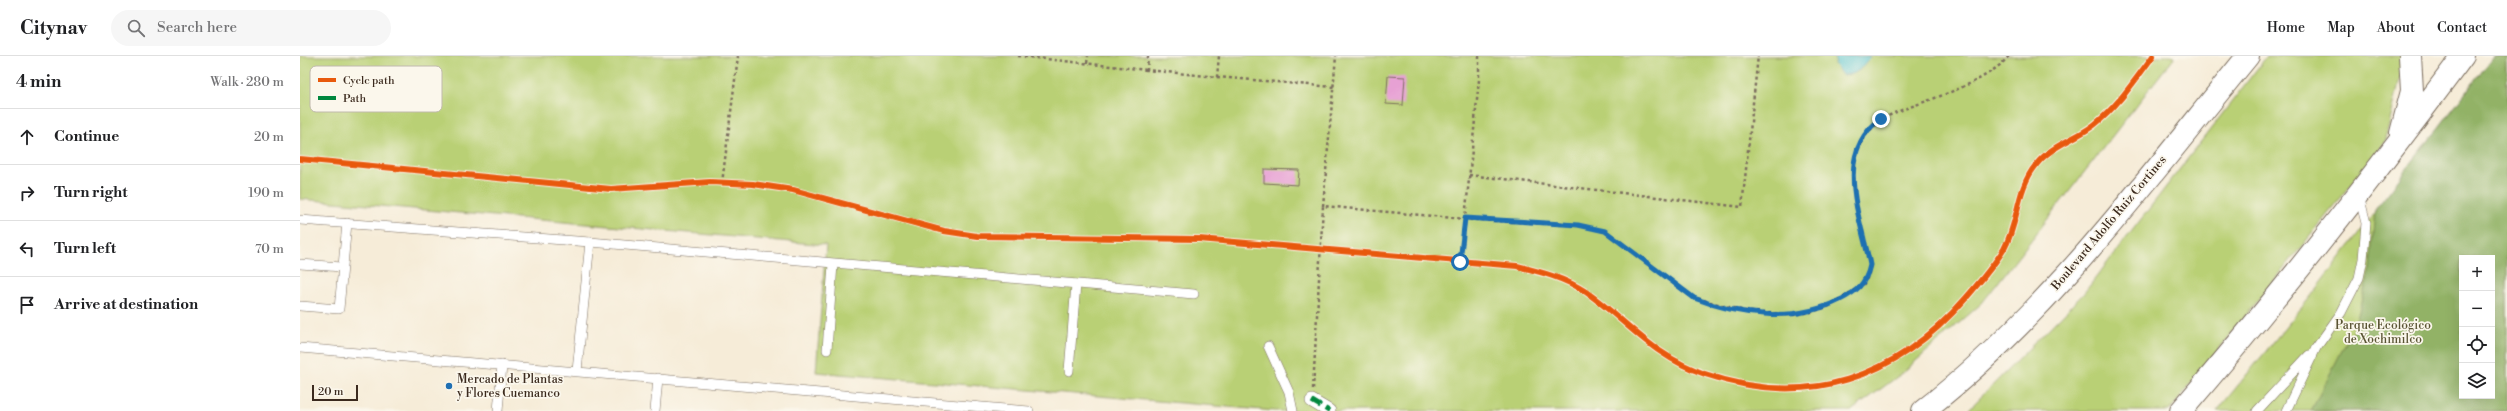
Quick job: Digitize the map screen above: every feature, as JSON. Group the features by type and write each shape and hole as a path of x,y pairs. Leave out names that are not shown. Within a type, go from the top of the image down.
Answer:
{"highway":[{"name":"Boulevard Adolfo Ruiz Cortines","path":"1923,411 1946,393 2063,281 2248,56"},
{"path":"2398,144 2412,91 2410,56"},
{"path":"2181,411 2245,336 2359,196 2463,56"}],"street":[{"path":"1312,401 1329,411"}],"lane":[{"path":"2257,411 2316,348 2341,313 2359,278 2363,259 2366,223 2359,196"},
{"path":"300,220 590,242 1194,294"},
{"path":"300,306 339,309 346,223"},
{"path":"577,371 590,242"},
{"path":"300,264 342,267"},
{"path":"827,350 833,264"},
{"path":"1069,371 1076,284"},
{"path":"1268,346 1289,392 1293,411"},
{"path":"300,348 1029,411"},
{"path":"2286,411 2316,348"},
{"path":"498,411 502,365"},
{"path":"655,411 658,378"}],"path":[{"path":"730,183 719,183 738,56"},
{"path":"1018,56 1217,77 1334,87"},
{"path":"1087,64 1088,56"},
{"path":"1147,70 1148,56"},
{"path":"1217,77 1219,56"},
{"path":"1312,401 1323,206 1336,56"},
{"path":"1460,262 1479,80 1479,56"},
{"path":"1469,175 1742,207 1758,56"},
{"path":"1323,206 1593,227 1614,236 1694,298 1732,309 1764,314 1791,315 1811,312 1847,296 1863,285 1868,276 1870,265 1853,181 1853,162 1864,136 1881,119 1981,78 2001,65 2009,56"},
{"path":"1313,250 1328,251"},
{"path":"1452,262 1467,263"}],"green space":[{"path":"300,56 2175,56 1982,303 1901,374 1851,411 1275,411 816,372 826,245 300,199"},
{"path":"2267,56 2405,56 2385,143 2169,411 1967,411 2084,293"},
{"name":"Parque Ecológico de Xochimilco","path":"2494,56 2507,56 2507,411 2217,411 2316,290"},
{"name":"Parque Ecológico de Xochimilco","path":"2494,56 2507,56 2507,411 2311,411 2355,325 2370,269 2375,210"}],"water":[{"path":"1835,56 1871,56 1856,72 1842,75 1834,64"}],"building":[{"path":"1388,76 1405,77 1403,105 1386,104"},
{"path":"1264,169 1299,170 1298,185 1264,183"}],"marked path":[{"path":"1312,401 1329,411"}],"cycle path":[{"path":"300,159 611,189 710,182 753,184 793,190 944,231 977,236 1199,239 1517,266 1553,276 1578,287 1601,303 1655,348 1686,367 1705,374 1743,384 1779,388 1814,387 1848,380 1880,367 1910,349 1939,326 1976,287 2004,249 2013,228 2025,184 2029,174 2036,165 2048,153 2087,130 2103,118 2126,92 2153,56"}],"place":[{"name":"Mercado de Plantas y Flores Cuemanco","path":"449,386"}],"route":[{"path":"1460,262 1465,218 1578,225 1593,227 1614,236 1694,298 1703,301 1749,312 1791,315 1811,312 1829,306 1863,285 1868,276 1870,265 1853,181 1853,162 1860,142 1875,123 1881,119"}]}
